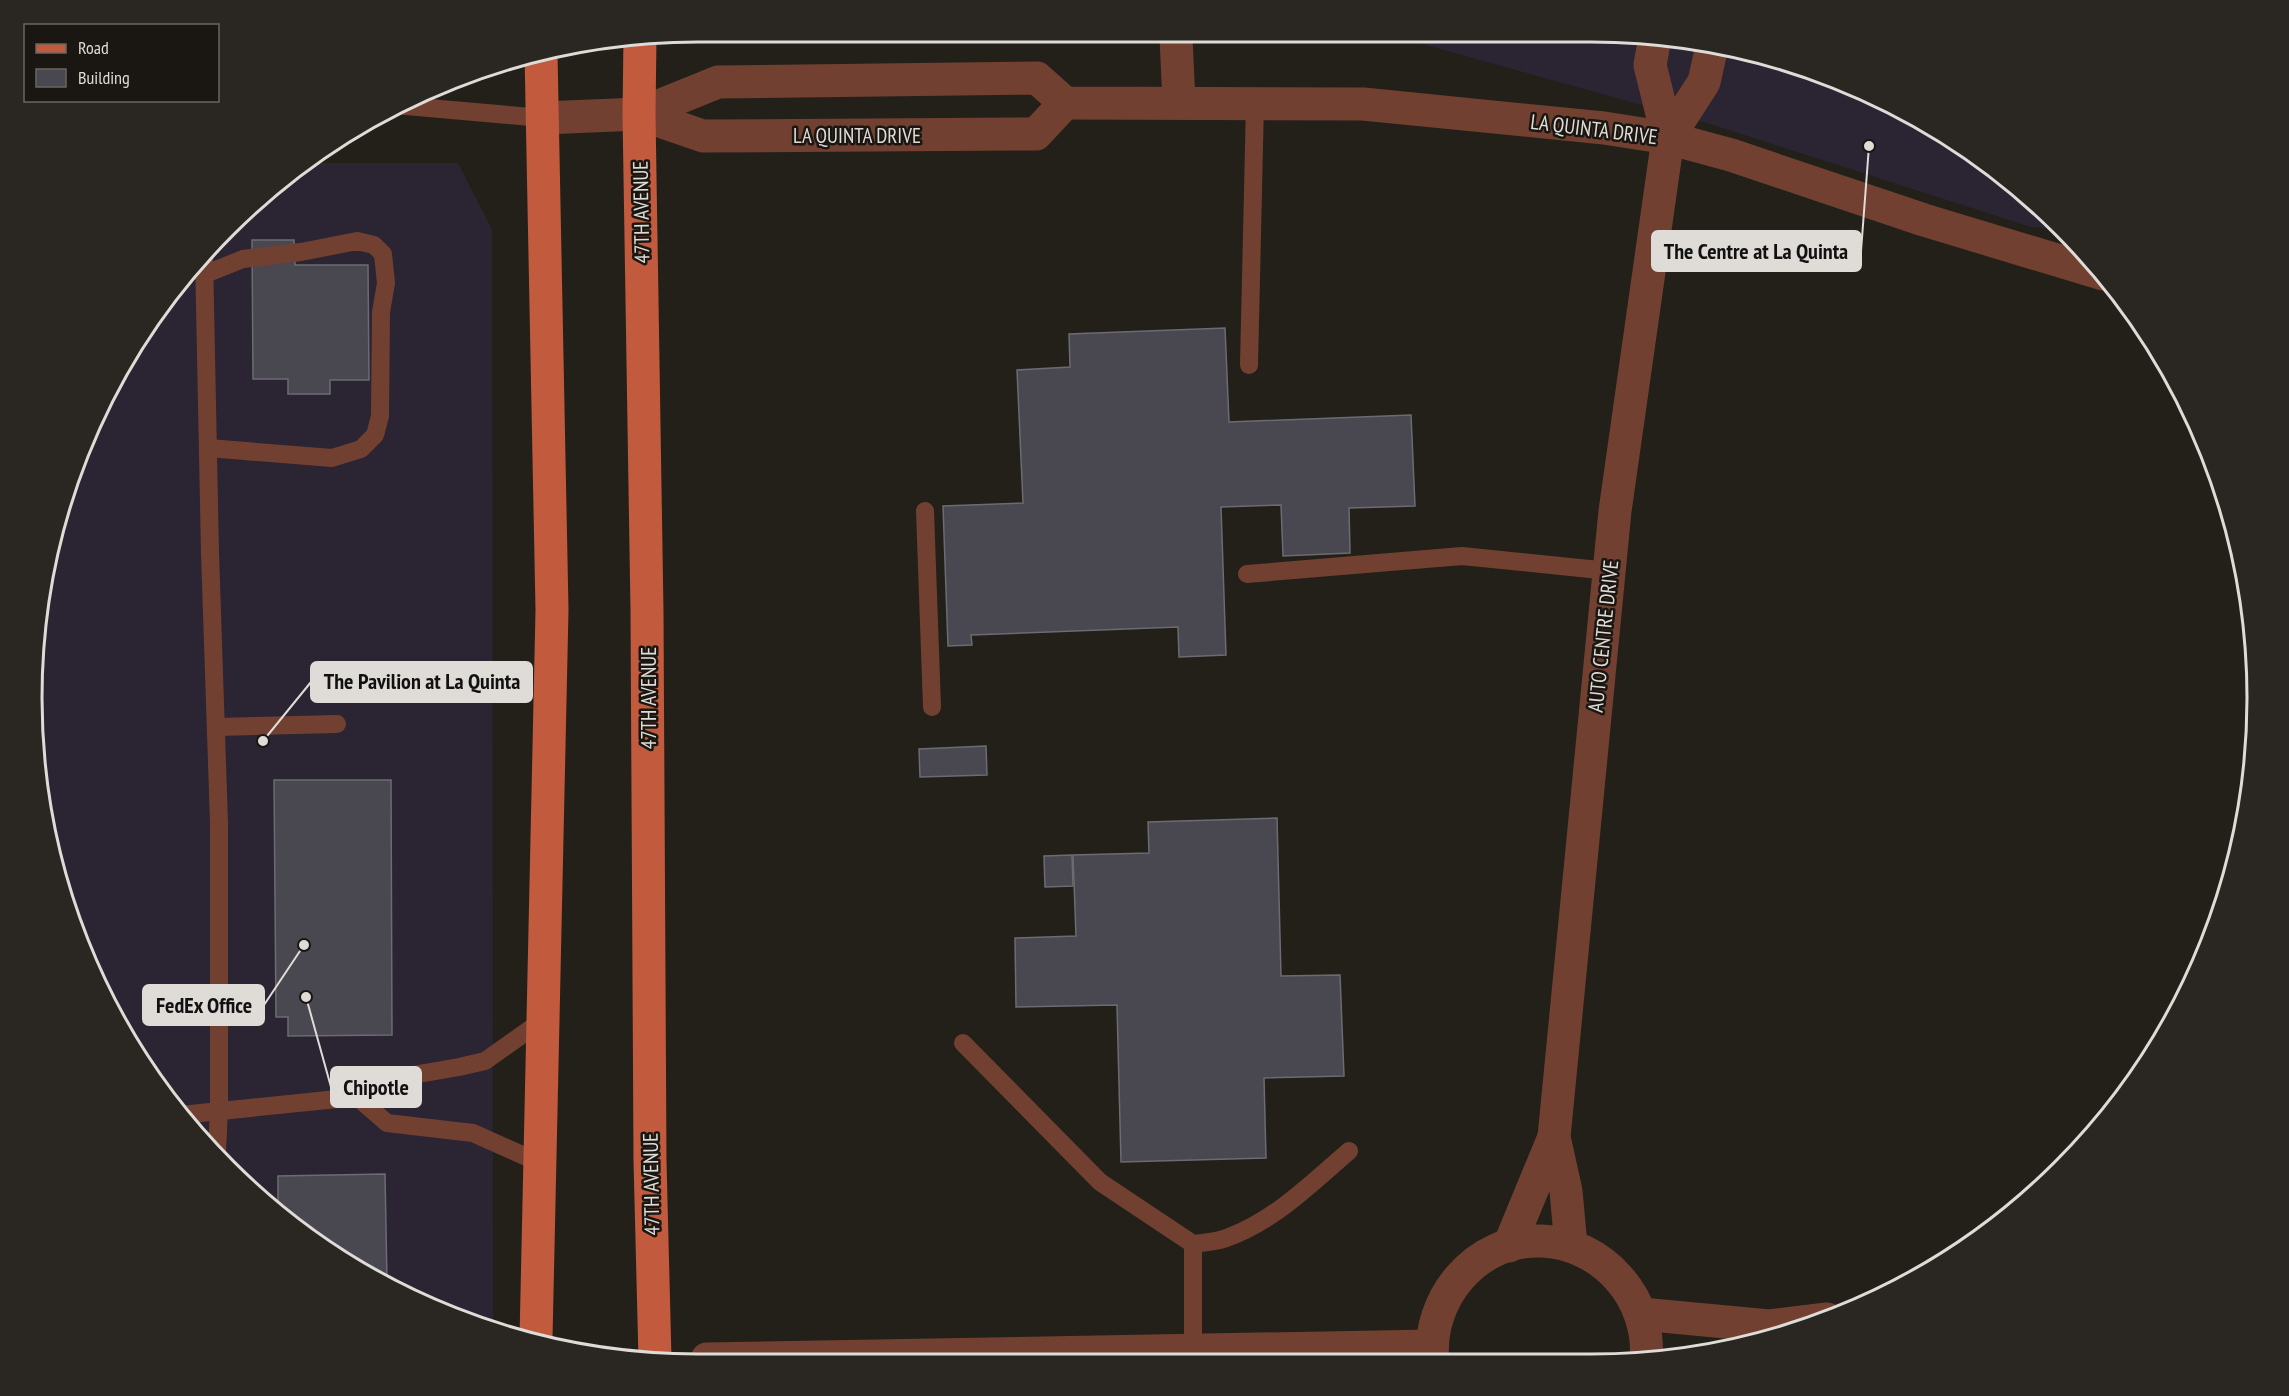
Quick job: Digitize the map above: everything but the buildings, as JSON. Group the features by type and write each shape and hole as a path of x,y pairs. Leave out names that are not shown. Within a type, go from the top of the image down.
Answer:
{"main road":[{"name":"47TH AVENUE","path":"640,45 639,114 648,611 650,1161 655,1353"},
{"path":"536,1334 552,610 542,61"}],"street":[{"path":"1176,42 1179,103"},
{"name":"AUTO CENTRE DRIVE","path":"1509,1246 1554,1137 1615,510 1668,138 1650,65 1654,45"},
{"name":"AUTO CENTRE DRIVE","path":"1668,138 1704,82 1710,54"},
{"name":"LA QUINTA DRIVE","path":"543,118 639,114 718,82 1037,78 1065,103 1363,104 1604,128 1668,138 1731,155 1924,220 2087,269"},
{"name":"LA QUINTA DRIVE","path":"639,114 703,136 1036,134 1065,103"},
{"name":"AUTO CENTRE DRIVE","path":"1554,1137 1566,1191 1571,1246"},
{"path":"1432,1354 1437,1313 1454,1283 1479,1260 1509,1246 1540,1241 1571,1246 1594,1256 1614,1272 1630,1292 1641,1314 1647,1352"},
{"path":"1641,1314 1769,1326 1787,1324"},
{"path":"1749,1335 1769,1326"}],"lane":[{"path":"1249,365 1255,103"},
{"path":"415,107 543,118"},
{"path":"203,274 243,259 301,252 357,241 374,245 383,254 386,283 381,312 380,416 375,435 361,449 333,458 208,447"},
{"path":"203,267 219,824 217,1144"},
{"path":"925,511 932,707"},
{"path":"1247,574 1462,556 1609,571"},
{"path":"216,727 337,724"},
{"path":"191,1114 357,1098 390,1079 485,1061 543,1020"},
{"path":"963,1043 1100,1182 1193,1244 1228,1238 1262,1220 1296,1198 1349,1151"},
{"path":"357,1098 387,1123 473,1133 540,1164"},
{"path":"1192,1354 1193,1244"}],"shaded area":[{"path":"1415,42 1634,43 1677,48 1761,64 1842,92 1919,130 1990,178 2049,229 2031,227 1710,124"},
{"path":"320,163 458,163 492,230 493,1321 447,1304 408,1286 334,1243 265,1191 234,1162 178,1097 130,1026 92,949 77,909 64,868 48,784 43,741 42,698 43,655 55,570 64,528 92,447 130,370 153,334 205,265 234,234 265,205"}],"place":[{"name":"The Centre at La Quinta","path":"1869,146"},
{"name":"The Pavilion at La Quinta","path":"263,741"},
{"name":"FedEx Office","path":"304,945"},
{"name":"Chipotle","path":"306,997"}]}
